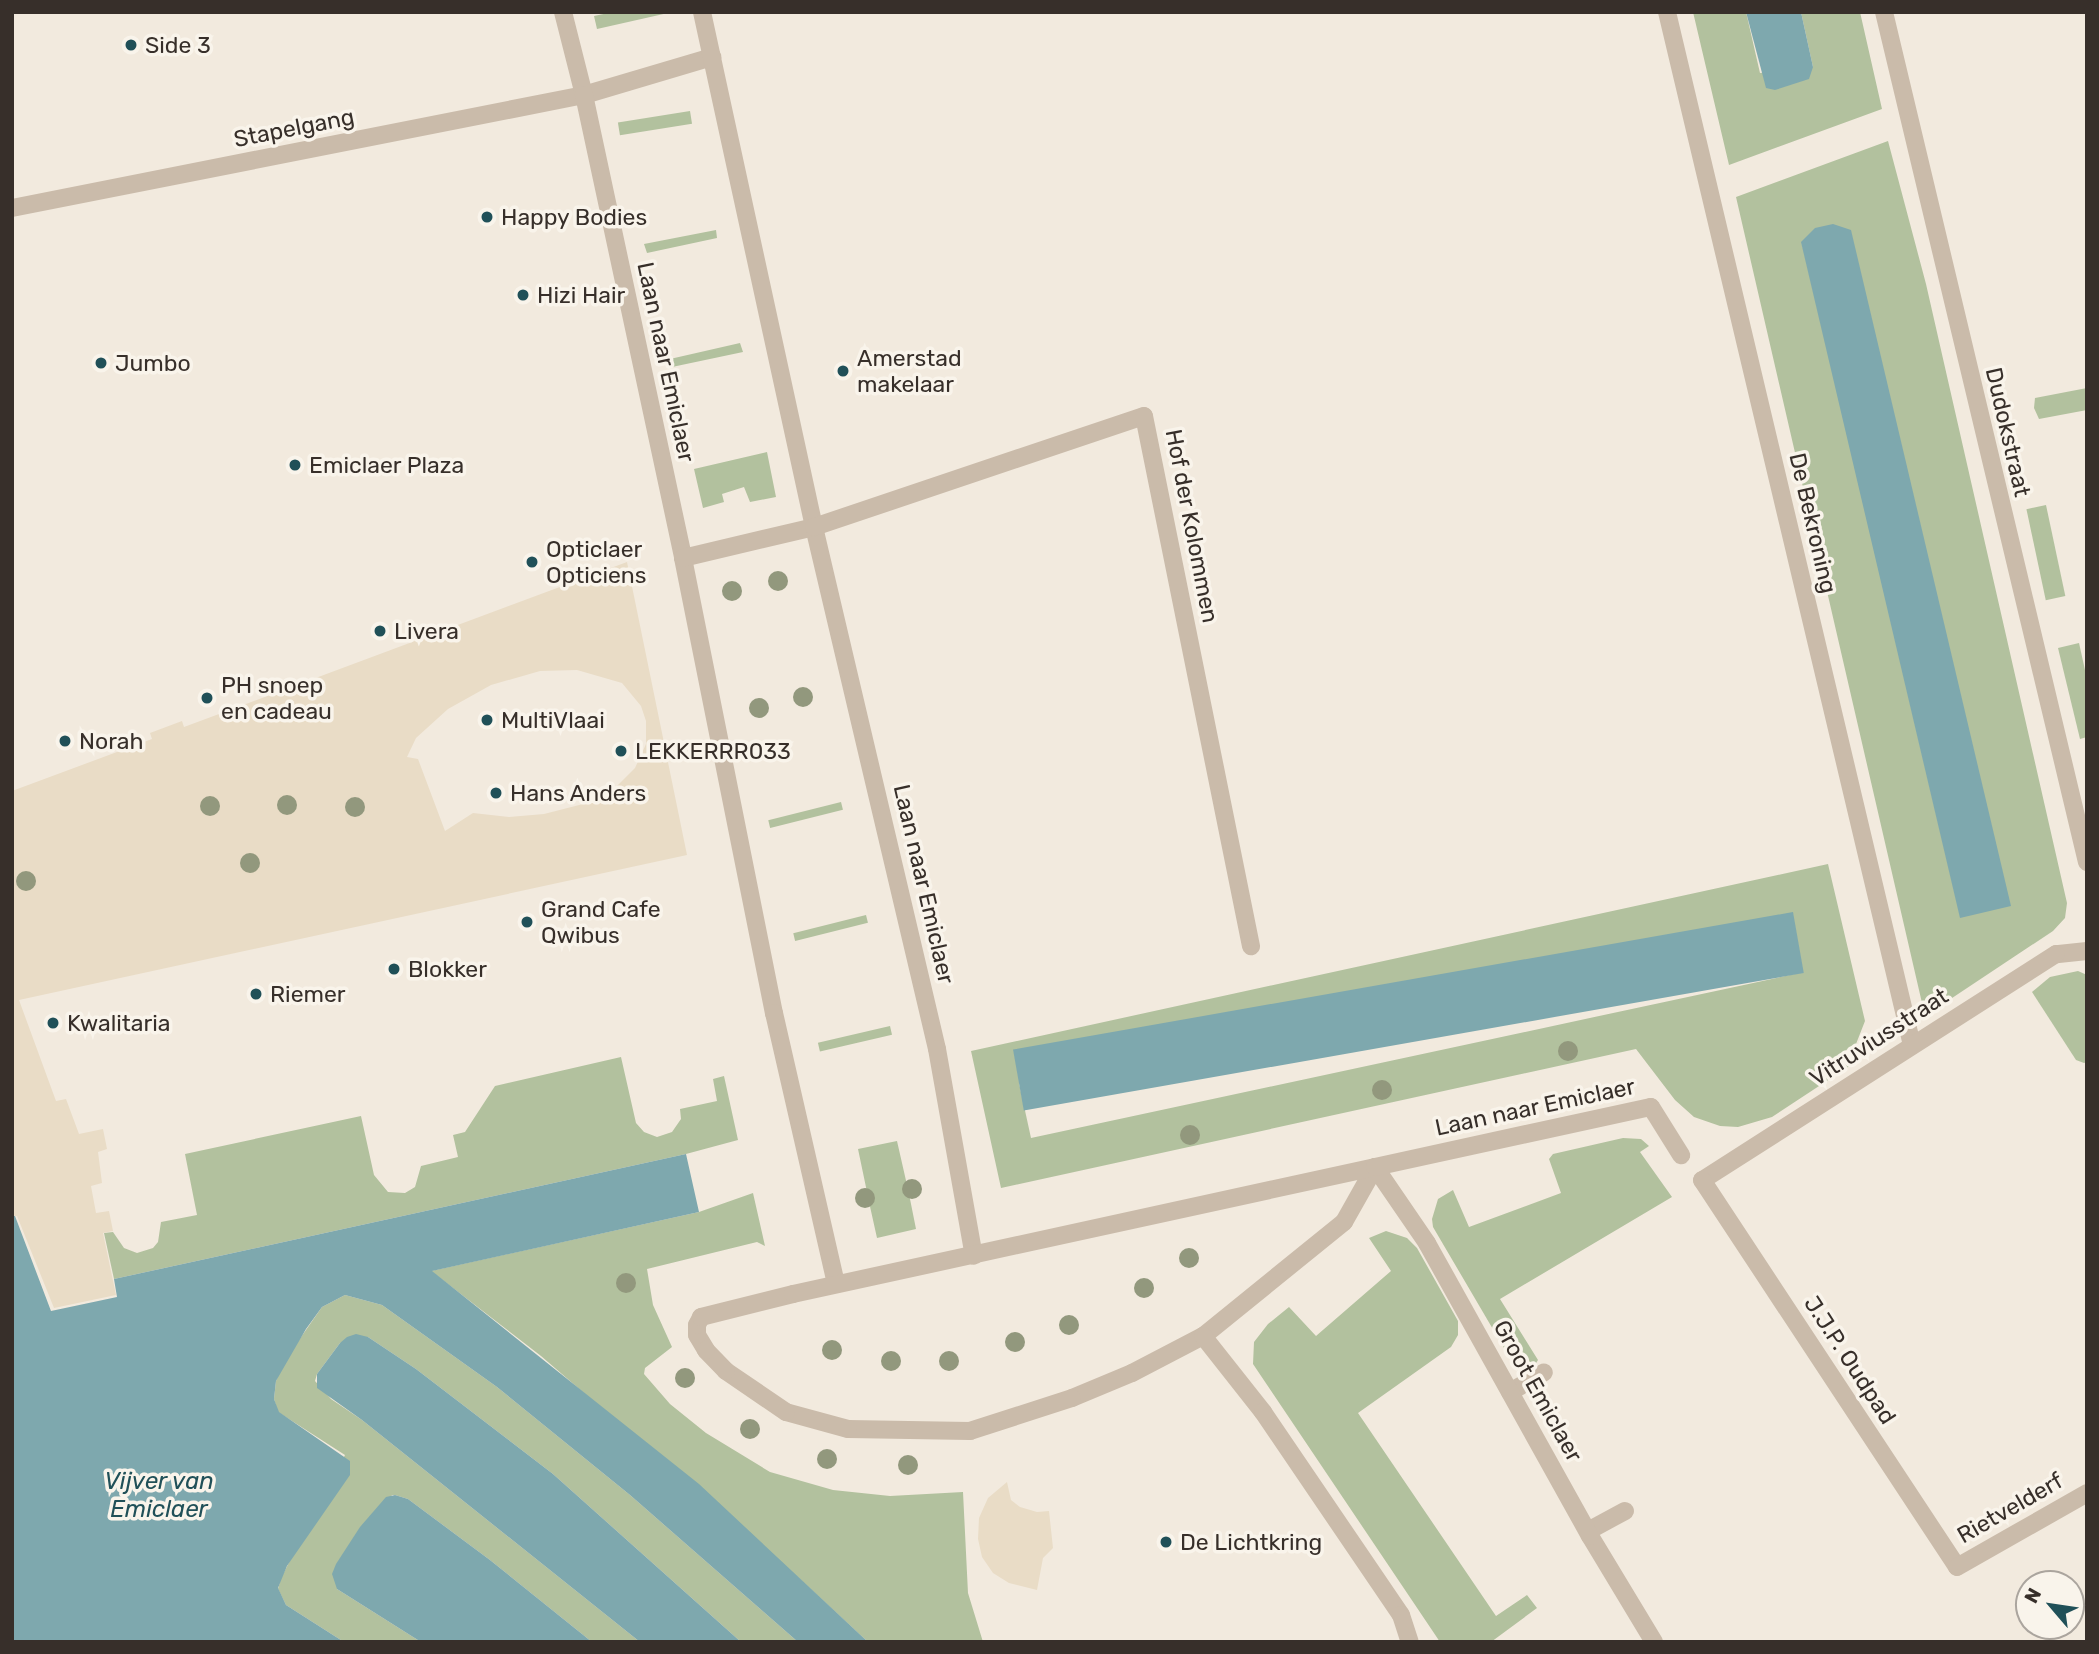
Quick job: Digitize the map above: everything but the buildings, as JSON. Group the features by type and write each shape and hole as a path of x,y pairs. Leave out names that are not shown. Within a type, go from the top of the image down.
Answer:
{"street":[{"name":"Laan naar Emiclaer","path":"563,12 584,95 683,558 774,1013 836,1284"},
{"name":"Laan naar Emiclaer","path":"702,12 814,527 937,1049 974,1256"},
{"name":"De Bekroning","path":"1667,12 1912,1045"},
{"name":"Dudokstraat","path":"1884,12 2087,862"},
{"name":"Stapelgang","path":"12,208 584,95 712,57"},
{"name":"Hof der Kolommen","path":"814,527 1144,416 1251,946"},
{"path":"683,558 814,527"},
{"name":"Vitruviusstraat","path":"1702,1180 2056,954 2087,951"},
{"name":"Laan naar Emiclaer","path":"1374,1167 1344,1223 1203,1336 1132,1373 1072,1398 971,1431 916,1433 848,1429 786,1412 726,1371 706,1350 697,1335 697,1325 701,1317 836,1284 974,1256 1374,1167 1651,1107 1681,1155"},
{"name":"Groot Emiclaer","path":"1374,1167 1427,1243 1588,1531 1654,1642"},
{"name":"J.J.P. Oudpad","path":"1702,1180 1956,1567"},
{"path":"1203,1336 1263,1412 1401,1615 1410,1642"},
{"path":"1510,1392 1544,1371"},
{"name":"Rietvelderf","path":"1956,1567 2087,1493"},
{"path":"1588,1531 1625,1511"}],"green space":[{"path":"613,12 668,13 597,29 594,16"},
{"path":"1693,12 1746,12 1760,73 1813,67 1801,12 1860,12 1882,109 1729,165"},
{"path":"690,111 692,124 620,135 618,122"},
{"path":"1888,141 1926,284 2067,903 2065,918 2053,931 1925,1016 1736,197","holes":["1801,242 1970,741 2010,906"]},
{"path":"716,230 717,238 647,253 644,244"},
{"path":"740,343 743,352 672,367 670,359"},
{"path":"2087,388 2087,410 2039,419 2034,408 2035,398"},
{"path":"767,452 776,497 750,502 744,487 722,494 724,502 703,508 694,469"},
{"path":"2046,505 2065,596 2046,600 2026,509"},
{"path":"2079,643 2087,679 2087,737 2080,739 2058,648"},
{"path":"841,802 843,810 770,828 768,820"},
{"path":"1828,864 1865,1021 1856,1044 1843,1052 1851,1065 1772,1117 1738,1127 1720,1126 1694,1117 1675,1100 1636,1049 1001,1188 971,1051","holes":["1804,972 1031,1138 1019,1083"]},
{"path":"866,915 868,923 795,941 793,933"},
{"path":"2078,971 2087,975 2087,1062 2084,1063 2076,1060 2032,992 2050,977"},
{"path":"890,1026 892,1035 820,1051 818,1043"},
{"path":"621,1057 636,1123 644,1132 657,1137 672,1132 681,1119 680,1109 717,1101 713,1079 724,1076 738,1140 686,1154 114,1279 104,1233 113,1232 124,1248 137,1253 153,1248 158,1242 161,1222 197,1215 185,1154 361,1116 374,1175 388,1192 405,1193 415,1187 421,1166 458,1157 453,1135 465,1132 495,1086"},
{"path":"1623,1138 1641,1139 1649,1146 1640,1152 1672,1197 1500,1299 1538,1360 1531,1371 1521,1377 1433,1227 1432,1219 1438,1199 1453,1190 1469,1227 1561,1193 1549,1159 1553,1154"},
{"path":"897,1141 907,1185 914,1183 916,1192 909,1194 916,1229 877,1238 869,1202 862,1203 860,1194 867,1192 858,1149"},
{"path":"753,1193 765,1246 757,1242 647,1269 653,1305 672,1347 645,1368 644,1374 670,1404 706,1433 770,1472 833,1490 890,1496 963,1492 968,1593 983,1642 868,1642 801,1580 541,1356 431,1271 699,1212"},
{"path":"1386,1231 1407,1238 1417,1248 1458,1321 1458,1335 1451,1347 1358,1413 1496,1616 1527,1595 1537,1608 1491,1642 1440,1642 1253,1364 1254,1342 1268,1324 1289,1307 1316,1336 1391,1271 1369,1238"},
{"path":"345,1295 382,1305 497,1387 630,1495 798,1642 741,1642 553,1474 416,1369 368,1337 340,1343 317,1374 315,1381 331,1399 362,1420 640,1642 592,1642 490,1560 408,1499 395,1495 392,1495 337,1589 421,1642 344,1642 286,1605 278,1589 281,1578 345,1455 278,1412 274,1399 276,1381 285,1360 322,1307"}],"shaded area":[{"path":"627,562 687,855 19,1000 56,1101 66,1099 79,1134 103,1129 107,1149 98,1152 102,1183 91,1186 96,1213 109,1211 113,1231 103,1233 116,1295 54,1308 17,1216 12,1216 12,791 152,739 150,733 182,721 184,727","holes":["577,670 622,683 641,706 646,721 646,744 635,768 615,788 587,803 544,814 509,817 473,813 445,831 418,759 407,757 416,738 448,709 491,685 540,671"]},
{"path":"1007,1482 1011,1500 1020,1507 1037,1512 1049,1511 1053,1548 1043,1558 1037,1590 1009,1583 993,1573 982,1557 978,1539 979,1518 988,1498"}],"water":[{"path":"1746,12 1801,12 1813,67 1809,79 1775,90 1766,88"},
{"path":"1833,224 1851,230 2011,906 1960,918 1801,242 1815,228"},
{"path":"1793,912 1804,973 1024,1111 1013,1050"},
{"name":"Vijver van Emiclaer","path":"686,1154 699,1212 432,1271 699,1484 868,1642 798,1642 630,1495 497,1387 382,1305 345,1295 322,1307 306,1329 276,1381 274,1399 279,1412 350,1461 350,1475 287,1566 278,1588 286,1605 344,1642 12,1642 12,1216 15,1216 51,1311 117,1297 114,1279"},
{"path":"356,1334 368,1337 416,1369 553,1474 741,1642 640,1642 362,1420 317,1388 317,1374 340,1343"},
{"path":"395,1495 408,1499 490,1560 592,1642 421,1642 337,1589 332,1574 336,1564 360,1527 386,1497"}],"place":[{"name":"Side 3","path":"131,45"},
{"name":"Happy Bodies","path":"487,217"},
{"name":"Hizi Hair","path":"523,295"},
{"name":"Jumbo","path":"101,363"},
{"name":"Amerstad makelaar","path":"843,371"},
{"name":"Emiclaer Plaza","path":"295,465"},
{"name":"Opticlaer Opticiens","path":"532,562"},
{"name":"Livera","path":"380,631"},
{"name":"PH snoep en cadeau","path":"207,698"},
{"name":"MultiVlaai","path":"487,720"},
{"name":"Norah","path":"65,741"},
{"name":"LEKKERRR033","path":"621,751"},
{"name":"Hans Anders","path":"496,793"},
{"name":"Grand Cafe Qwibus","path":"527,922"},
{"name":"Blokker","path":"394,969"},
{"name":"Riemer","path":"256,994"},
{"name":"Kwalitaria","path":"53,1023"},
{"name":"De Lichtkring","path":"1166,1542"}]}
